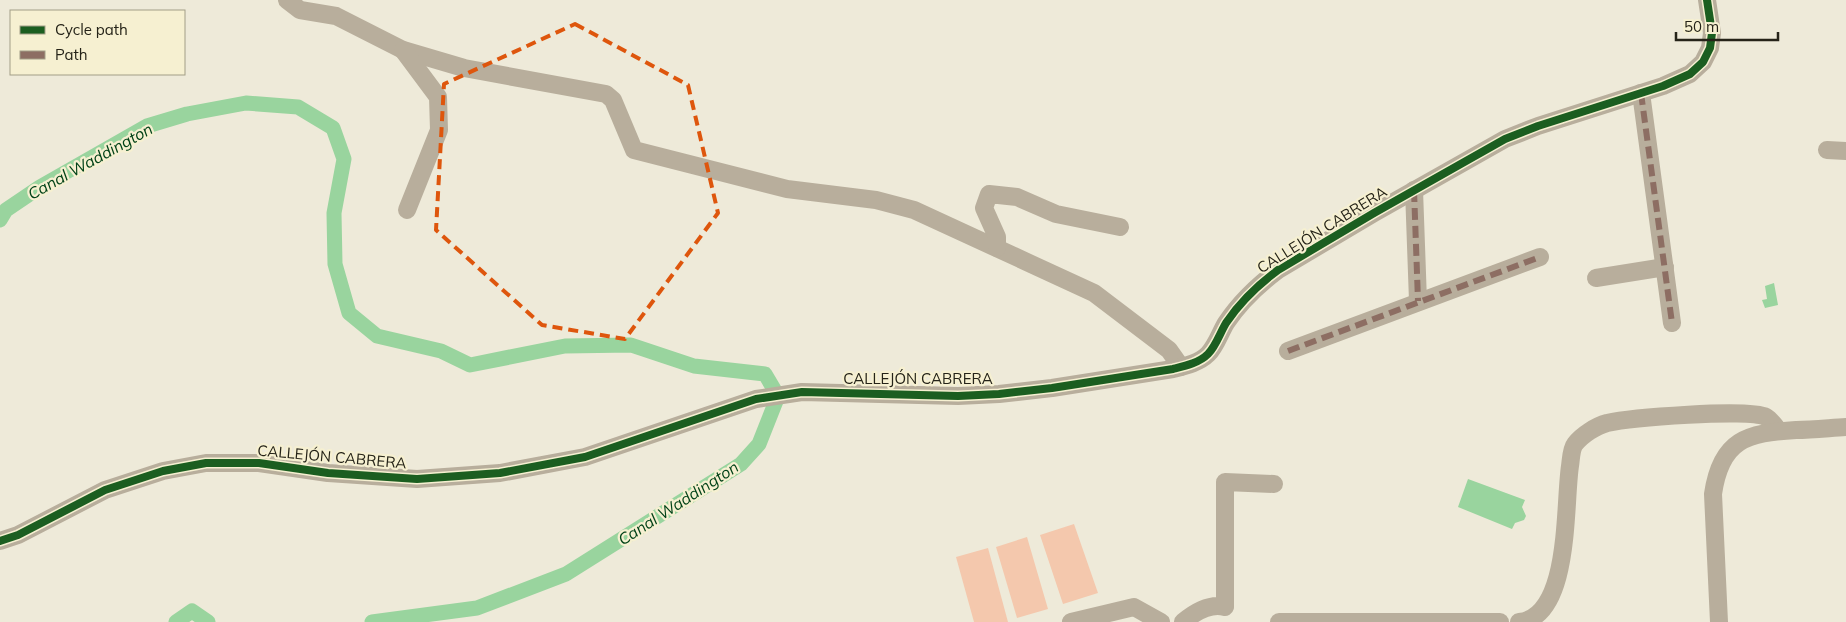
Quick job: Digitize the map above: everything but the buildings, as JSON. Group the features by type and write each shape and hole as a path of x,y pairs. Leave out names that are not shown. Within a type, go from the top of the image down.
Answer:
{"street":[{"path":"287,0 300,10 336,16 402,50 464,68 606,94 613,100 634,150 787,188 876,200 914,210 1094,293 1169,350 1181,367"},
{"name":"CALLEJÓN CABRERA","path":"0,540 18,535 105,490 163,471 206,463 259,463 328,473 417,479 500,473 585,457 764,398 802,392 958,396 999,394 1052,388 1181,367 1201,360 1210,353 1226,323 1242,301 1278,270 1414,190 1492,146 1521,132 1663,86 1690,74 1703,62 1712,41 1708,0"},
{"path":"402,50 438,98 439,130 407,210"},
{"path":"1641,93 1672,322"},
{"path":"1827,150 1846,151"},
{"path":"1414,190 1418,301"},
{"path":"997,248 997,238 984,208 989,194 1017,197 1056,214 1120,227"},
{"path":"1288,350 1540,257"},
{"path":"1596,278 1665,267"},
{"path":"1519,622 1538,615 1551,600 1559,577 1568,482 1574,445 1587,433 1604,424 1622,421 1719,413 1753,414 1766,417 1778,431"},
{"path":"1719,622 1713,494 1716,473 1724,458 1738,442 1763,432 1846,427"},
{"path":"1183,622 1199,611 1216,605 1226,607 1225,482 1274,484"},
{"path":"1072,622 1134,607 1161,622"},
{"path":"1279,622 1500,622"}],"highlighted area":[{"path":"575,24 688,85 718,213 625,339 542,325 436,230 444,84"}],"shaded area":[{"path":"1774,283 1778,305 1765,308 1762,300 1767,299 1765,286"},
{"path":"1468,479 1525,500 1522,507 1526,516 1524,520 1515,523 1512,529 1458,507"},
{"path":"1074,524 1098,593 1063,604 1040,535"},
{"path":"1027,537 1048,609 1017,618 996,547"},
{"path":"988,548 1008,622 974,622 956,557"}],"waterway":[{"name":"Canal Waddington","path":"0,220 6,210 40,187 147,126 187,114 246,103 298,107 333,128 344,159 334,213 335,264 349,313 377,336 441,351 470,365 565,346 631,345 694,366 765,374 778,396 759,444 741,464 566,574 477,608 372,622"},
{"name":"Canal Waddington","path":"176,622 192,611 208,622"}],"marked path":[{"path":"1641,93 1672,323"},
{"path":"1414,190 1418,301"},
{"path":"1288,351 1540,257"}],"cycle path":[{"path":"0,541 18,535 105,490 163,471 206,463 259,463 328,473 417,479 500,473 585,457 756,399 802,392 958,396 999,394 1052,388 1173,369 1187,365 1200,360 1211,351 1226,323 1237,308 1278,270 1374,213 1505,139 1538,126 1663,86 1690,74 1703,62 1710,48 1712,33 1707,0"}]}
